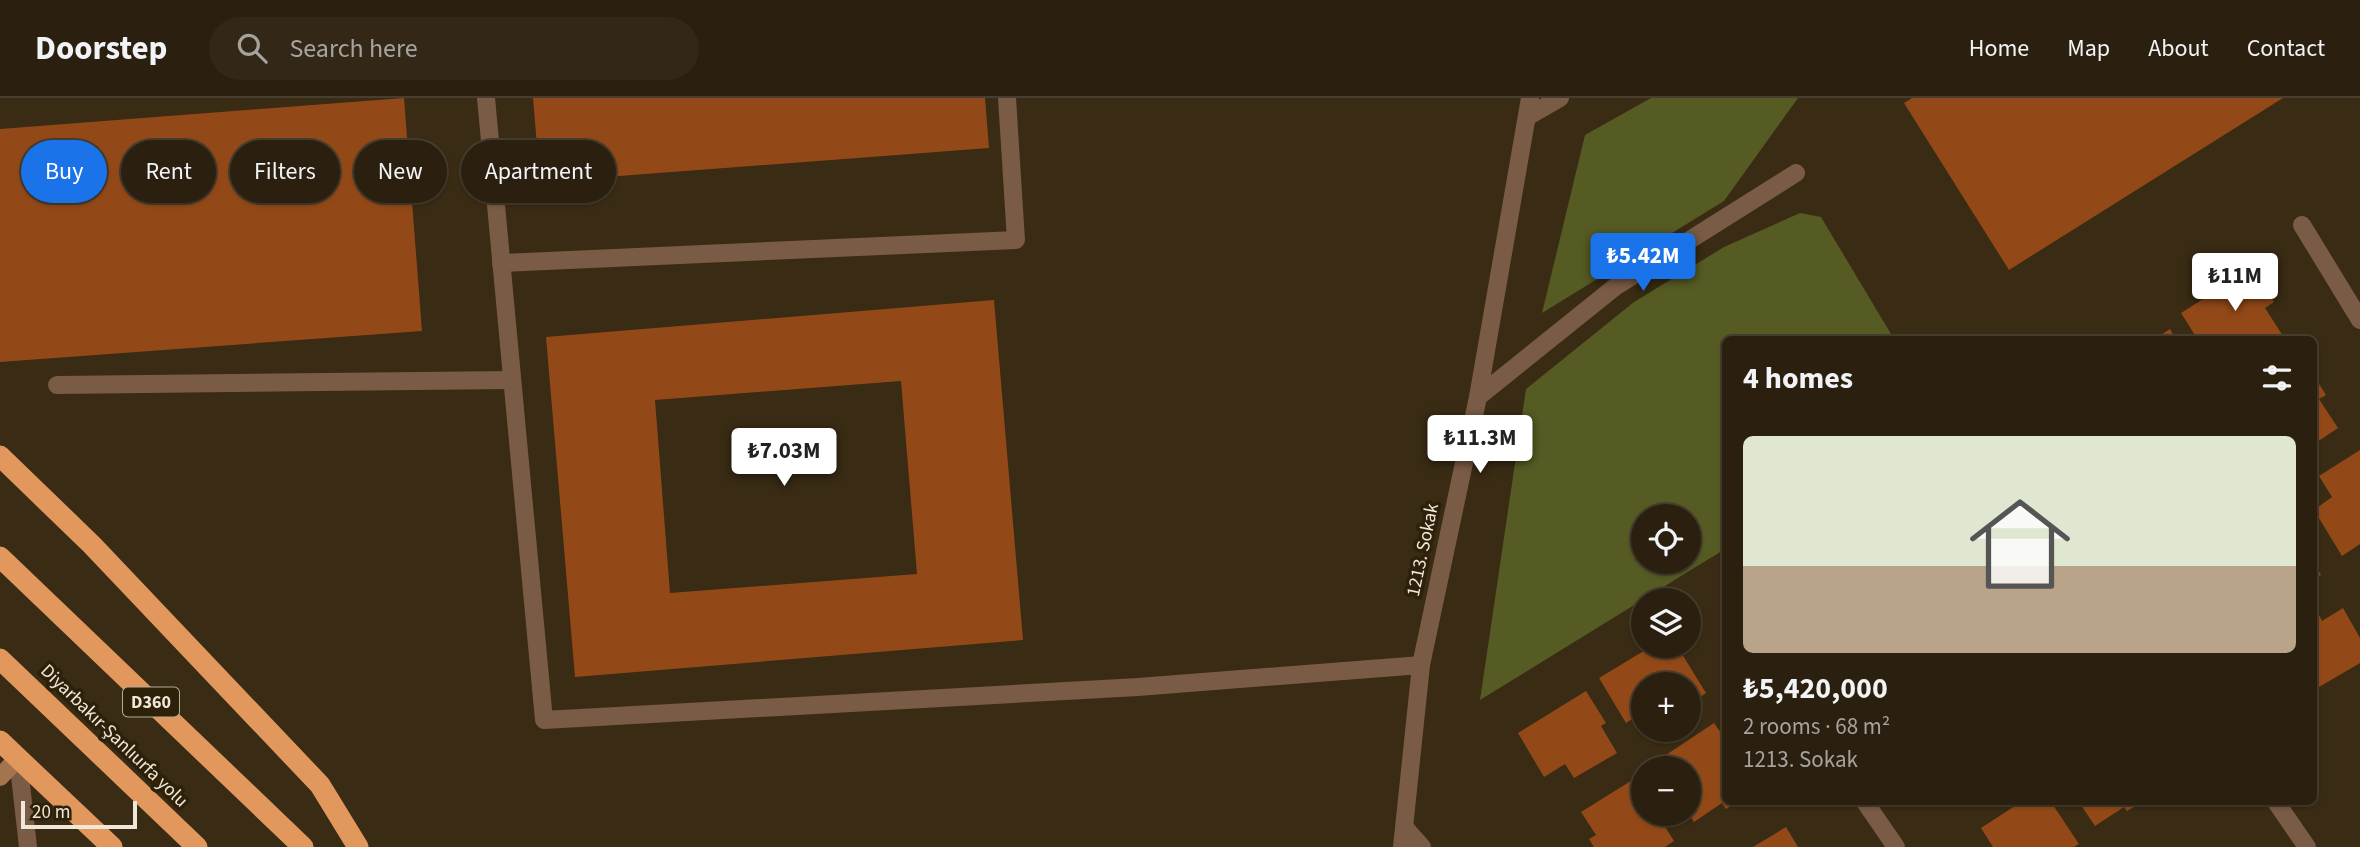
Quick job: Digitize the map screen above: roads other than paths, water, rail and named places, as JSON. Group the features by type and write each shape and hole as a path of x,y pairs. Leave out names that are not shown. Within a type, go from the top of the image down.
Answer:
{"highway":[{"path":"0,456 92,545 320,785 358,847"},
{"name":"D360","path":"0,557 303,847"},
{"name":"Diyarbakır-Şanlıurfa yolu","path":"0,659 197,847"},
{"path":"0,741 113,847"}],"street":[{"path":"486,98 544,720 1124,688 1421,665"},
{"path":"501,263 1016,240 1007,98"},
{"name":"1213. Sokak","path":"1402,847 1421,665 1478,397 1530,98"},
{"path":"1527,117 1560,98"},
{"path":"1478,397 1615,287 1796,173"},
{"path":"2302,225 2360,320"},
{"path":"57,385 512,380"},
{"path":"0,777 18,758"},
{"path":"18,758 28,847"},
{"path":"1867,805 1896,847"},
{"path":"2278,805 2307,847"},
{"path":"1405,828 1422,847"}]}
